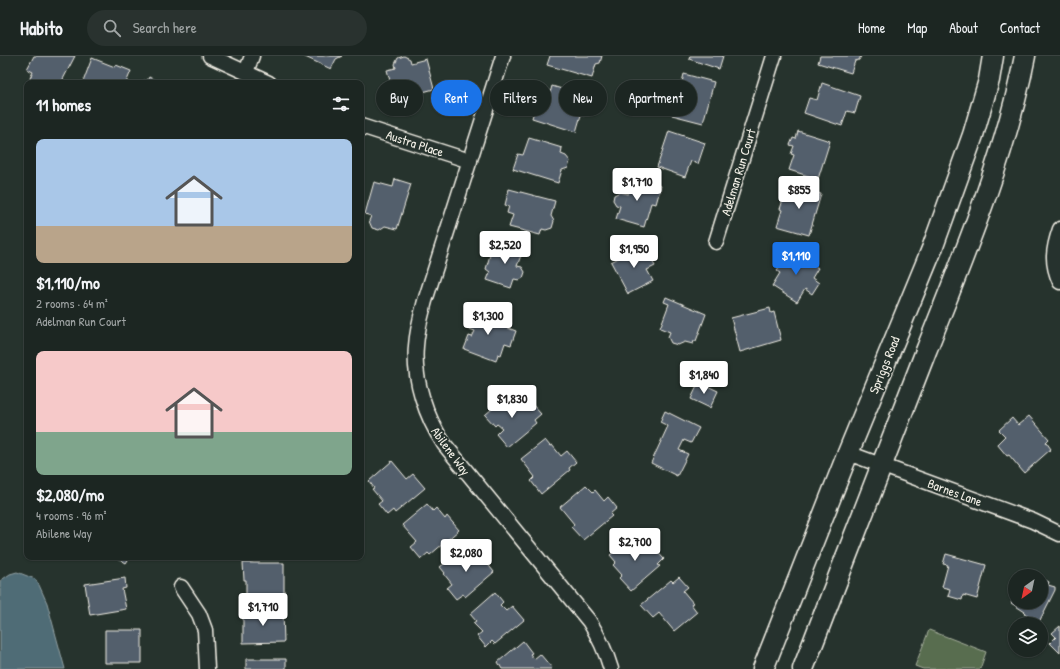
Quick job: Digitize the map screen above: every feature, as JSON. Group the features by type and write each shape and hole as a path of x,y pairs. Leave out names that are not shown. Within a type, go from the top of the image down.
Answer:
{"main road":[{"name":"Spriggs Road","path":"763,669 848,453 940,229 973,135 989,80 993,56"},
{"path":"803,669 987,190 1006,133 1025,56"}],"street":[{"path":"210,56 262,80"},
{"path":"246,72 252,56"},
{"name":"Abilene Way","path":"503,56 425,301 420,321 416,359 421,395 431,424 444,444 589,620 597,633 609,662 610,669"},
{"name":"Adelman Run Court","path":"716,242 774,56"},
{"name":"Austra Place","path":"364,127 470,161"},
{"path":"1060,229 1053,256 1056,274 1060,282"},
{"name":"Barnes Lane","path":"848,453 1033,521 1060,534"},
{"path":"181,587 199,614 205,630 207,669"}],"green space":[{"path":"929,630 986,652 980,669 923,669 915,666"}],"water":[{"path":"17,572 35,579 39,585 47,603 65,669 0,669 0,581 10,574"}],"building":[{"path":"34,56 75,56 63,80 31,80 30,78 33,72 27,69"},
{"path":"303,56 342,56 336,59 331,69"},
{"path":"404,56 410,59 411,63 426,59 432,80 431,90 423,92 423,80 390,80 387,70 396,68 395,64 398,58"},
{"path":"550,56 602,56 600,63 596,64 592,78 547,65"},
{"path":"690,56 723,56 719,69 689,59"},
{"path":"820,56 861,56 859,60 855,61 851,73 818,63"},
{"path":"92,58 115,67 116,65 131,71 127,80 84,80"},
{"path":"684,74 714,82 703,123 676,116 697,116 697,80 682,80"},
{"path":"149,77 155,80 148,80"},
{"path":"822,83 860,96 855,113 847,111 842,126 804,113 809,98 817,100"},
{"path":"552,86 559,88 559,116 581,116 576,132 532,118 533,116 551,116"},
{"path":"669,131 705,143 698,164 691,161 685,177 657,167"},
{"path":"798,131 830,141 818,179 789,170 794,155 791,154 794,146 790,145 793,138 796,139"},
{"path":"529,138 562,148 561,154 566,156 570,161 568,168 562,170 558,183 513,169 518,154 523,155"},
{"path":"633,178 661,186 656,204 651,203 644,227 616,219 620,206 616,205 613,200 614,195 620,192 628,194"},
{"path":"395,179 411,184 397,229 385,226 379,230 372,228 369,221 371,216 365,214 374,182 393,187"},
{"path":"788,185 821,194 809,235 777,226 782,210 780,209"},
{"path":"509,189 555,201 551,216 554,221 552,228 546,230 542,229 540,235 509,227 513,215 507,213 509,206 505,205"},
{"path":"494,241 523,250 517,266 522,267 525,272 523,278 519,280 514,279 511,288 487,280 490,272 486,269"},
{"path":"643,245 655,266 647,270 653,281 628,294 611,262"},
{"path":"790,250 818,268 812,278 819,283 812,294 805,289 797,302 772,286 780,273 777,271 782,264 779,262 782,256 785,258"},
{"path":"666,297 706,314 696,341 694,341 693,344 685,342 678,345 671,343 668,337 670,332 660,328 669,304 664,302"},
{"path":"770,308 771,313 774,312 781,340 740,352 731,318"},
{"path":"473,311 510,324 508,328 516,331 511,345 505,343 501,355 498,354 496,361 464,349 469,336 472,337 475,331 467,328"},
{"path":"699,382 718,391 710,408 691,399"},
{"path":"510,393 524,409 531,403 541,414 534,420 536,423 507,447 496,434 502,428 497,424 495,426 485,415"},
{"path":"665,411 699,428 691,443 684,440 679,450 688,454 677,476 651,463 668,426 660,422"},
{"path":"1029,416 1049,439 1046,442 1051,449 1024,473 1009,455 1007,456 997,444 1005,436 999,430 1012,418 1018,425"},
{"path":"545,440 550,446 552,445 561,456 567,451 576,462 569,468 570,470 541,494 531,481 535,477 521,459"},
{"path":"392,461 407,479 413,474 425,488 395,513 393,510 387,515 378,504 382,501 372,489 374,488 369,481"},
{"path":"586,485 593,492 595,490 604,501 608,497 617,508 610,514 612,516 583,540 571,527 574,524 560,507"},
{"path":"427,504 433,511 436,508 445,519 447,516 459,530 430,555 428,553 421,559 411,547 417,542 402,525"},
{"path":"633,535 639,542 641,540 650,551 654,548 664,559 658,565 660,566 631,591 619,578 622,575 613,565 616,562 610,555"},
{"path":"462,549 466,554 470,550 478,560 482,557 494,572 465,597 463,594 456,599 447,588 452,584 440,567"},
{"path":"946,554 986,565 977,599 963,595 962,600 948,596 950,589 942,587 948,565 943,564"},
{"path":"121,560 128,560 126,563"},
{"path":"243,563 284,563 284,595 246,595 246,580 244,580"},
{"path":"679,577 688,587 683,591 693,603 691,604 697,612 674,631 659,613 653,618 641,605 671,580 673,582"},
{"path":"125,578 126,588 122,589 126,609 90,615 85,584"},
{"path":"1048,585 1055,587 1048,604"},
{"path":"495,592 503,602 500,605 506,611 512,606 524,620 495,644 492,641 486,647 477,636 482,632 473,623 476,621 470,614"},
{"path":"1020,609 1046,609 1042,617 1031,617 1024,613 1025,612"},
{"path":"243,611 283,611 284,642 243,643"},
{"path":"1060,626 1060,653 1050,643 1056,637 1052,633"},
{"path":"105,630 142,630 142,663 105,663"},
{"path":"523,641 532,653 530,654 534,659 540,654 552,668 502,669 498,662"},
{"path":"246,659 286,659 286,669 246,669"}]}
